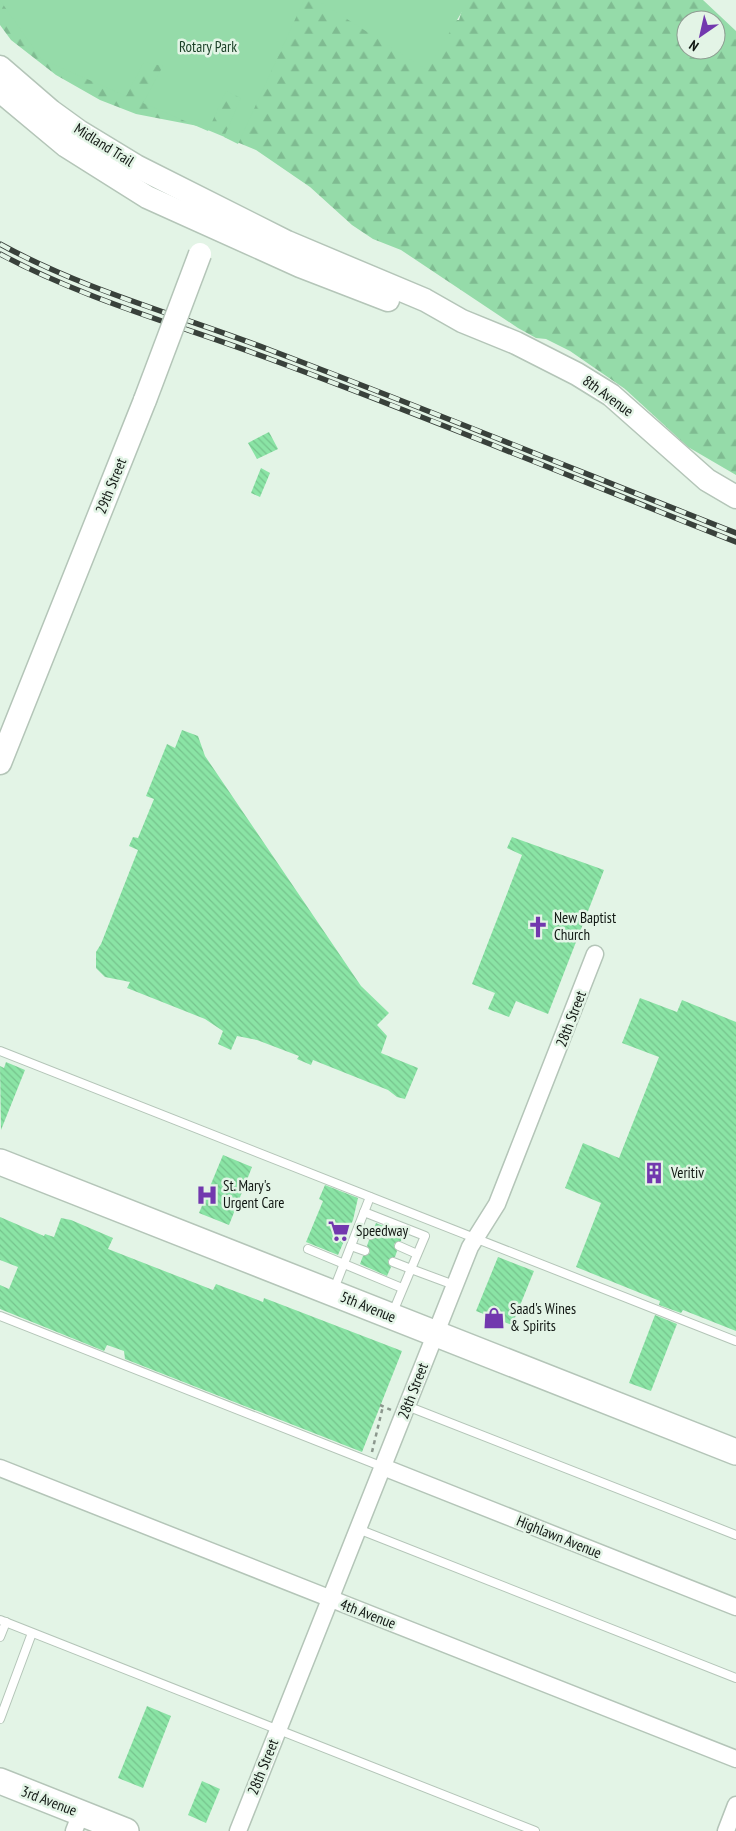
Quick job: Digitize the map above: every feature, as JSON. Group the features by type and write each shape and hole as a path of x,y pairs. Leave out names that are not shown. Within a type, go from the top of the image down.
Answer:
{"main road":[{"name":"Midland Trail","path":"0,67 20,86 80,132 215,217"},
{"name":"Midland Trail","path":"0,91 35,122 94,165 147,197 215,217"},
{"name":"29th Street","path":"0,763 145,400 215,217"},
{"name":"8th Avenue","path":"215,217 287,242 426,300 462,321 516,343 577,374 611,395 708,480 736,497"},
{"name":"5th Avenue","path":"0,1162 736,1452"},
{"name":"3rd Avenue","path":"0,1782 77,1822 126,1831"}],"street":[{"name":"28th Street","path":"238,1831 358,1529 378,1461 407,1406 454,1285 475,1238 497,1204 595,954"},
{"name":"Highlawn Avenue","path":"378,1461 736,1607"},
{"name":"4th Avenue","path":"0,1468 736,1758"},
{"path":"726,1831 736,1805"}],"lane":[{"path":"0,1051 736,1341"},
{"path":"332,1293 370,1197"},
{"path":"364,1212 425,1236 391,1316"},
{"path":"420,1234 426,1219"},
{"path":"358,1230 371,1235"},
{"path":"351,1246 365,1251"},
{"path":"399,1246 417,1254"},
{"path":"308,1249 402,1288"},
{"path":"393,1262 454,1285"},
{"path":"0,1316 378,1461"},
{"path":"407,1406 736,1535"},
{"path":"358,1529 736,1678"},
{"path":"0,1637 3,1621 535,1831"},
{"path":"0,1719 32,1633"}],"path":[{"path":"378,1461 372,1452 382,1406 390,1409"}],"green space":[{"path":"0,0 386,0 453,20 459,20 465,0 703,0 714,10 676,10 676,60 726,60 726,22 736,31 736,475 688,447 625,389 570,351 546,339 536,338 518,328 401,250 373,239 352,225 310,187 256,150 198,126 136,114 100,100 56,75 11,40 0,25"},
{"name":"Rotary Park","path":"0,0 304,0 238,144 224,137 241,98 226,91 208,131 143,103 163,66 144,62 126,96 41,59"},
{"path":"317,0 469,0 427,70"}],"building":[{"path":"269,432 278,449 257,459 248,443"},
{"path":"261,468 270,473 260,497 251,493"},
{"path":"182,730 198,736 205,756 361,986 389,1013 377,1025 387,1036 381,1053 418,1068 405,1099 397,1097 388,1090 313,1060 311,1065 297,1059 299,1056 257,1040 237,1036 231,1050 218,1044 223,1031 205,1019 127,988 130,982 105,977 96,968 96,952 101,944 138,850 129,846 133,837 138,838 154,799 146,796 167,744 175,748"},
{"name":"New Baptist Church","path":"512,837 604,870 548,1014 516,1001 509,1017 488,1009 495,993 472,984 522,855 507,848"},
{"name":"Veritiv","path":"640,998 677,1012 682,1000 736,1022 736,1331 683,1310 681,1313 659,1305 660,1301 576,1267 601,1203 565,1188 583,1143 619,1158 659,1057 622,1043"},
{"path":"6,1062 25,1070 1,1130 0,1066 4,1068"},
{"path":"223,1155 252,1167 229,1225 199,1213"},
{"path":"325,1185 358,1198 353,1220 338,1255 306,1242 323,1201 319,1199"},
{"path":"0,1217 44,1236 45,1234 54,1237 61,1218 71,1220 113,1238 108,1249 213,1290 216,1284 263,1302 264,1298 402,1351 362,1452 125,1359 124,1351 107,1345 104,1351 0,1309 0,1285 9,1289 18,1267 0,1260"},
{"path":"376,1223 404,1234 401,1241 394,1244 397,1251 395,1257 388,1260 391,1267 387,1276 360,1264 363,1256 370,1253 367,1246 369,1240 376,1237 373,1230"},
{"path":"498,1257 534,1271 512,1325 476,1311"},
{"path":"655,1315 677,1324 651,1391 629,1383"},
{"path":"147,1706 171,1716 143,1788 118,1778"},
{"path":"202,1781 220,1789 206,1823 188,1815"}],"railway":[{"path":"0,244 33,261 99,289 236,337 328,372 736,533"},
{"path":"0,254 66,285 99,298 329,381 736,542"}],"place":[{"name":"New Baptist Church","path":"538,927"},
{"name":"Veritiv","path":"654,1173"},
{"name":"St. Mary's Urgent Care","path":"207,1195"},
{"name":"Speedway","path":"339,1231"},
{"name":"Saad's Wines & Spirits","path":"494,1318"}]}
